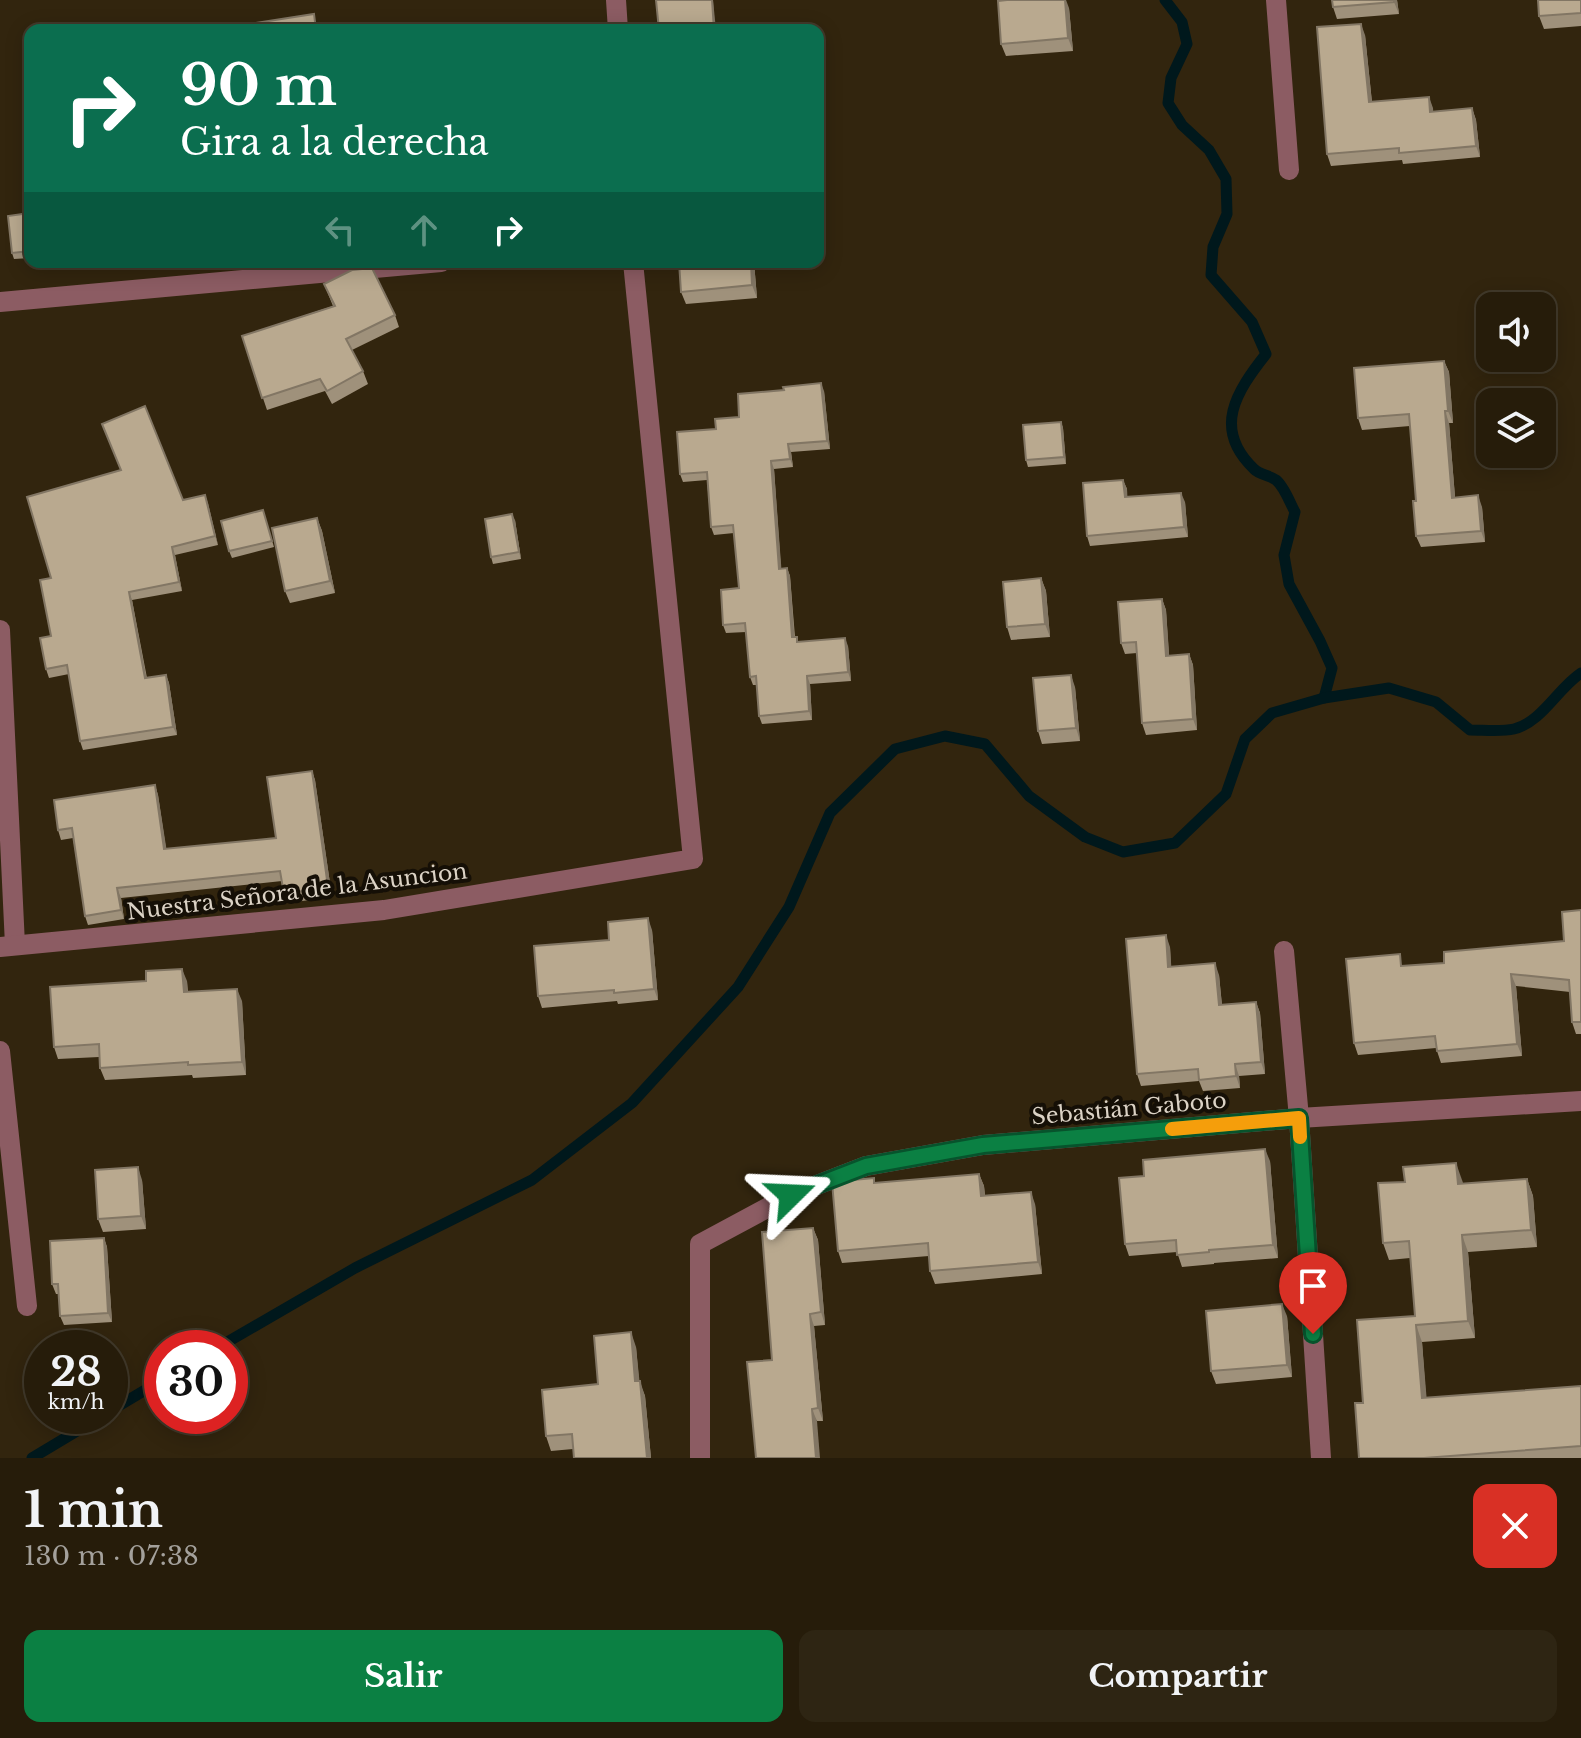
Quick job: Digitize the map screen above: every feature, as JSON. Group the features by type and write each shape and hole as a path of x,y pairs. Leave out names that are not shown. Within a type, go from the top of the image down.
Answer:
{"street":[{"path":"616,0 618,24"},
{"path":"1276,0 1289,170"},
{"path":"0,302 375,268"},
{"name":"Nuestra Señora de la Asuncion","path":"8,946 384,910 693,859 634,268"},
{"path":"0,630 8,946"},
{"path":"1284,951 1299,1118 1321,1458"},
{"path":"0,1051 27,1306"},
{"name":"Sebastián Gaboto","path":"700,1458 700,1244 791,1195 866,1166 983,1145 1299,1118 1581,1101"}],"building":[{"path":"656,0 712,0 714,24 658,24"},
{"path":"1065,0 1068,38 1001,44 998,1"},
{"path":"1332,0 1394,0 1394,2 1333,7"},
{"path":"1538,0 1581,0 1581,13 1539,16"},
{"path":"314,14 315,24 249,24"},
{"path":"1361,24 1369,102 1429,97 1430,112 1472,108 1476,146 1399,153 1399,148 1327,154 1317,27"},
{"path":"24,214 24,252 12,253 8,216"},
{"path":"372,268 395,315 346,339 363,371 327,391 320,379 262,398 242,336 335,306 324,284 352,270"},
{"path":"679,268 751,268 752,285 681,292"},
{"path":"1444,361 1452,498 1478,495 1481,531 1416,536 1409,414 1358,418 1354,368"},
{"path":"821,383 827,441 788,444 790,459 771,461 779,569 787,568 792,637 797,637 797,642 845,638 848,672 807,676 809,711 759,716 756,676 750,677 745,623 723,625 721,590 739,588 733,525 711,527 707,472 680,474 677,432 716,429 715,419 739,417 738,394"},
{"path":"145,406 183,500 205,495 215,536 172,547 179,582 129,592 145,678 166,675 173,727 80,741 67,665 46,669 40,638 51,636 40,580 51,578 27,497 121,470 102,424"},
{"path":"1061,422 1064,457 1026,460 1023,425"},
{"path":"1123,480 1125,497 1181,493 1184,527 1087,536 1083,483"},
{"path":"263,510 272,541 229,551 221,521"},
{"path":"512,514 519,552 491,557 485,519"},
{"path":"317,518 330,581 285,591 272,528"},
{"path":"1041,578 1045,624 1007,627 1003,582"},
{"path":"1162,599 1166,656 1189,654 1193,719 1142,723 1136,642 1121,643 1118,602"},
{"path":"1071,675 1076,728 1038,731 1033,678"},
{"path":"312,771 328,887 284,894 280,871 117,888 121,910 85,916 72,828 58,830 54,800 155,785 164,849 276,838 267,777"},
{"path":"1581,910 1581,1022 1572,1022 1569,980 1511,974 1517,1044 1437,1051 1435,1036 1354,1043 1346,959 1400,954 1401,966 1444,963 1444,952 1564,941 1562,912"},
{"path":"648,918 654,989 538,996 534,946 609,940 608,922"},
{"path":"1166,935 1168,967 1215,963 1219,1005 1256,1002 1261,1062 1235,1064 1236,1076 1199,1080 1198,1069 1137,1074 1126,939"},
{"path":"182,969 184,992 237,989 242,1062 100,1068 99,1044 54,1047 50,987 146,981 146,971"},
{"path":"1265,1149 1273,1245 1177,1255 1176,1240 1125,1244 1119,1178 1144,1176 1143,1160"},
{"path":"1456,1163 1458,1184 1527,1179 1531,1230 1462,1235 1468,1321 1416,1325 1422,1398 1581,1386 1581,1446 1424,1458 1359,1458 1355,1403 1363,1403 1357,1320 1415,1316 1409,1241 1383,1243 1378,1183 1405,1182 1403,1167"},
{"path":"138,1167 141,1216 98,1219 95,1170"},
{"path":"979,1174 981,1196 1031,1192 1038,1262 930,1271 928,1243 838,1251 832,1182 874,1178 874,1183"},
{"path":"813,1228 821,1312 810,1314 818,1408 812,1409 816,1458 756,1458 747,1362 772,1360 762,1232"},
{"path":"104,1238 108,1313 60,1316 58,1284 52,1284 50,1241"},
{"path":"1282,1304 1287,1365 1211,1371 1206,1311"},
{"path":"631,1332 635,1381 640,1381 647,1458 574,1458 572,1434 546,1436 542,1390 598,1384 594,1336"}],"waterway":[{"path":"1165,0 1182,22 1187,44 1171,78 1168,103 1182,125 1209,150 1226,179 1227,214 1213,247 1211,275 1252,322 1266,354 1238,397 1231,425 1234,440 1254,469 1279,483 1295,512 1284,555 1289,584 1332,668 1324,698"},
{"path":"248,1330 355,1268 532,1180 632,1103 738,987 789,907 830,813 895,749 945,736 985,744 1029,796 1085,837 1123,852 1175,843 1226,794 1245,739 1272,713 1324,698 1389,688 1436,702 1470,730 1509,730 1533,719 1581,673"},
{"path":"128,1400 144,1391"},
{"path":"32,1458 72,1434"}],"slow traffic":[{"path":"1172,1129 1299,1118 1300,1137"}],"route":[{"path":"791,1195 866,1166 983,1145 1299,1118 1313,1334"}]}
